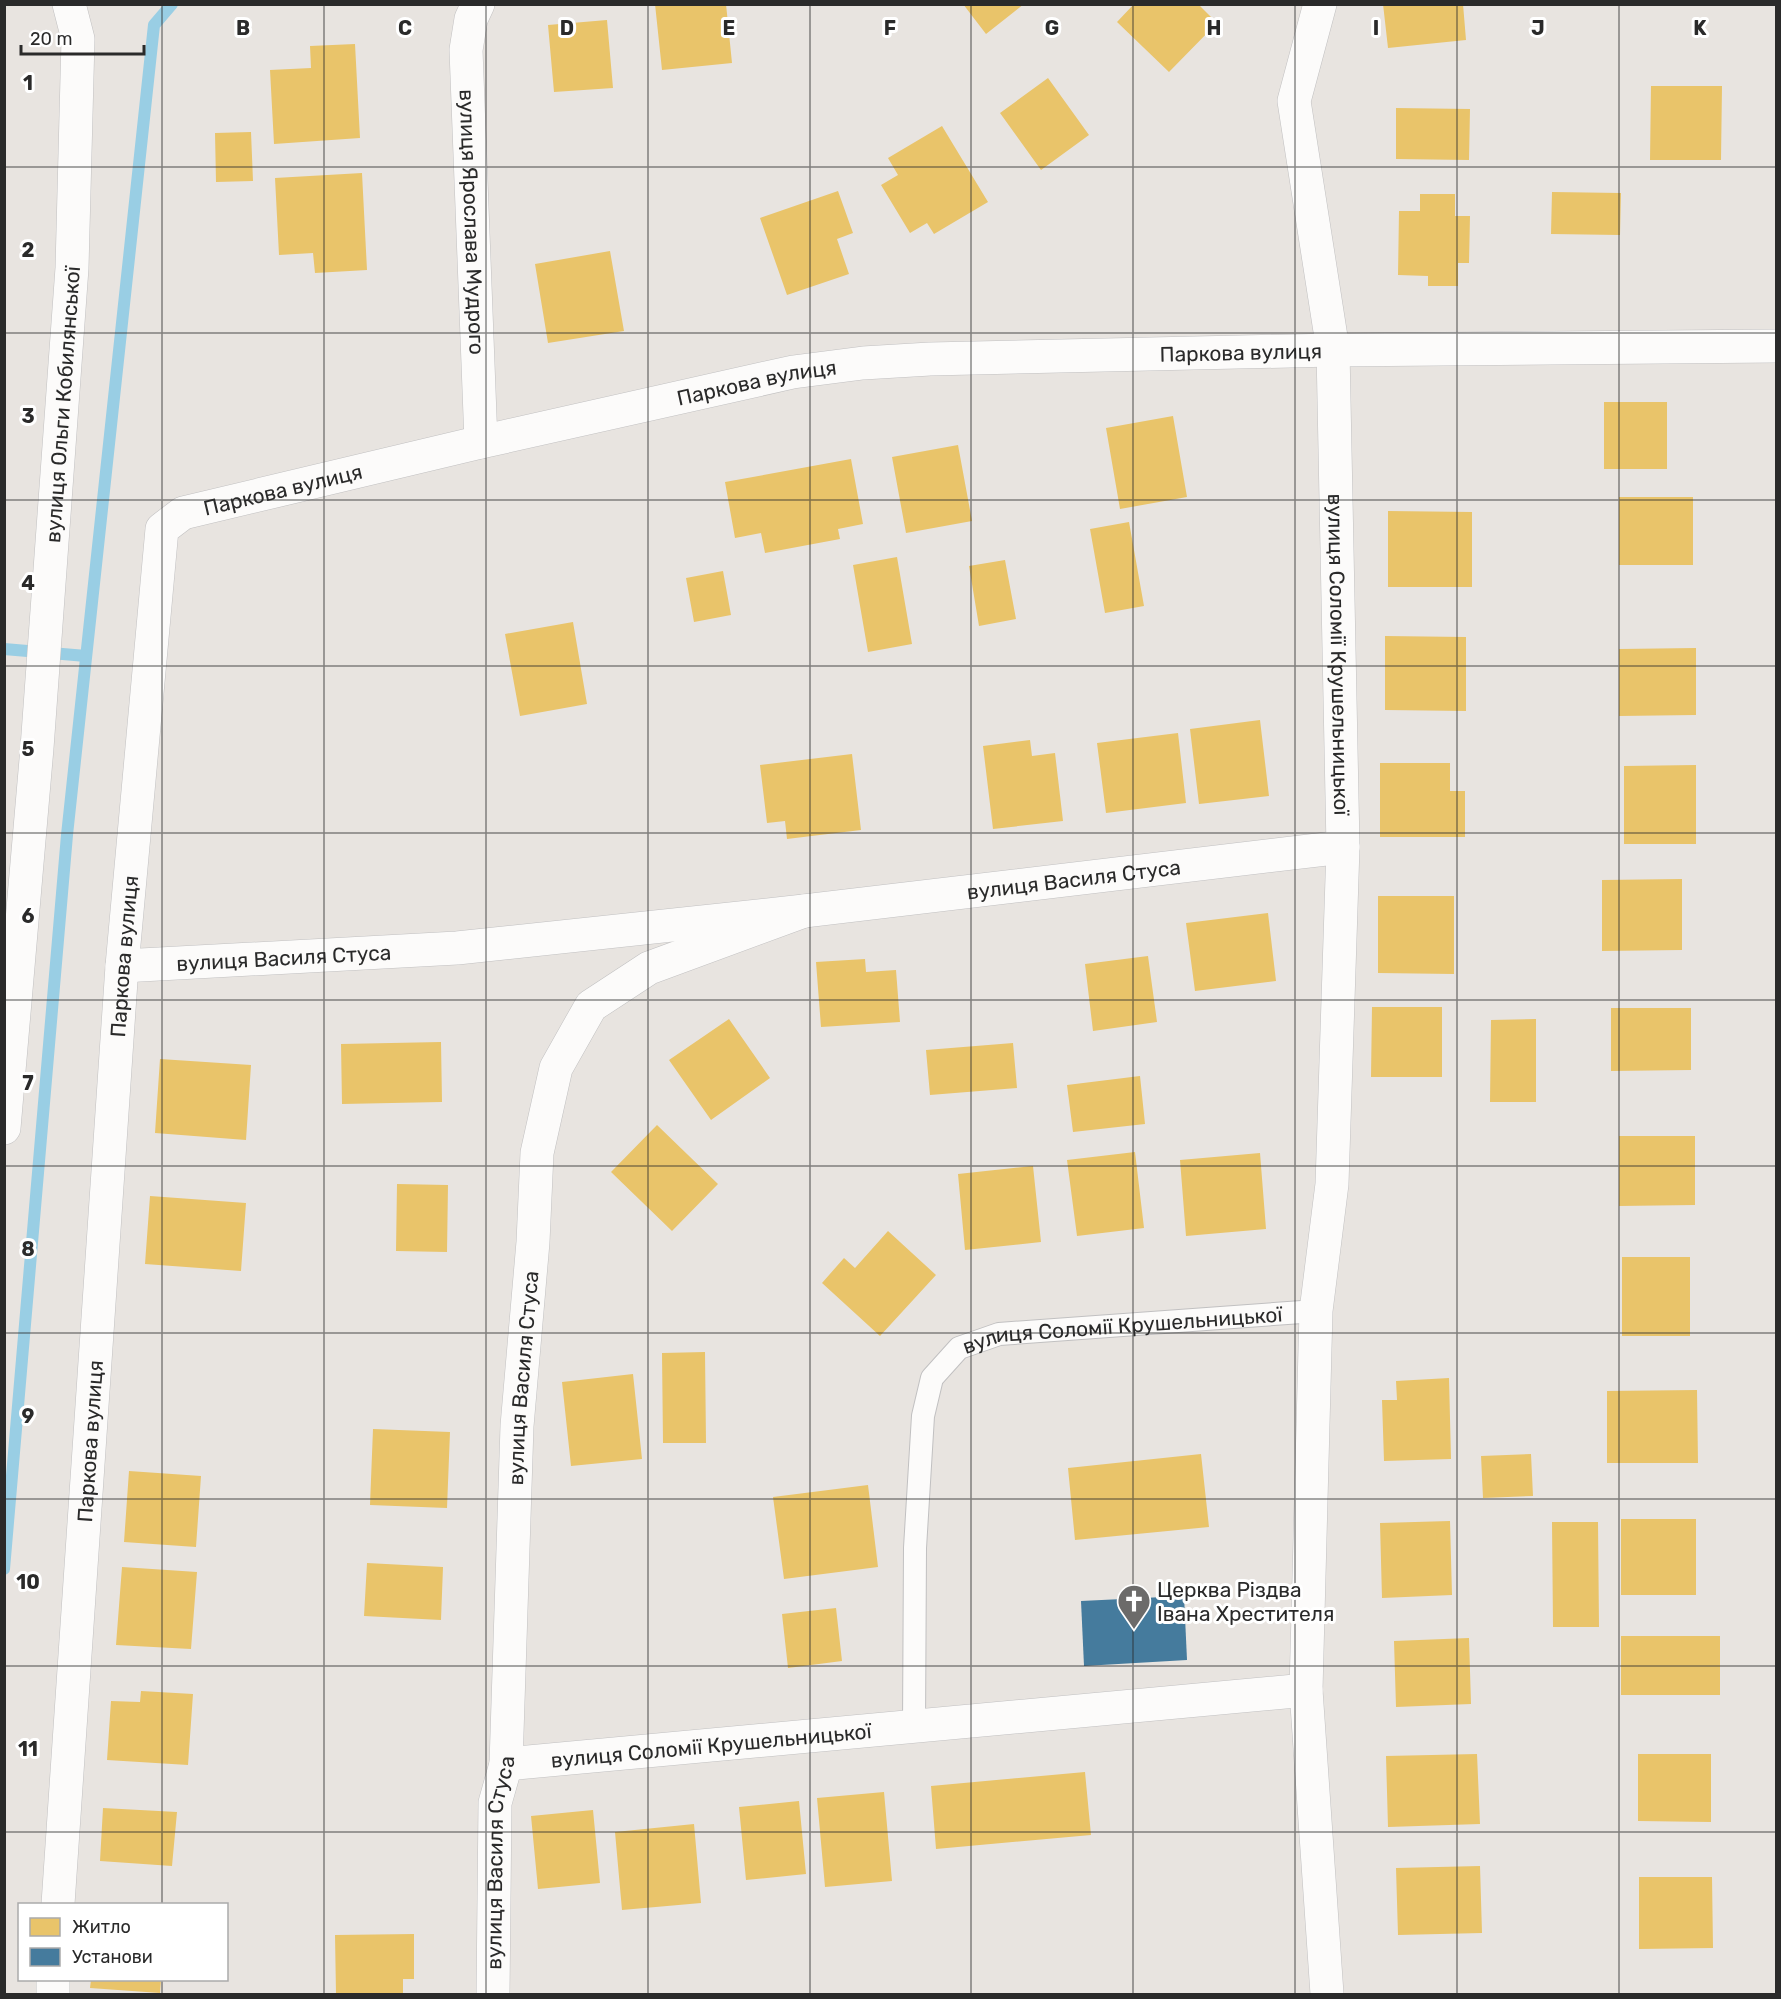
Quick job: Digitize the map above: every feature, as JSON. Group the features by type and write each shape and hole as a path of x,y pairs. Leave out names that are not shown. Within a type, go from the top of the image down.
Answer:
{"street":[{"name":"вулиця Ольги Кобилянської","path":"4,1128 37,748 72,268 78,39 69,4"},
{"name":"вулиця Ярослава Мудрого","path":"478,4 471,19 466,50 481,442"},
{"name":"вулиця Соломії Крушельницької","path":"1320,4 1294,101 1333,350 1343,847 1332,1184 1316,1311 1306,1690 1328,1995"},
{"name":"Паркова вулиця","path":"58,1903 122,966 162,529 183,513 481,442 793,372 863,363 930,359 1333,350 1776,346"},
{"name":"вулиця Василя Стуса","path":"122,966 457,948 804,911 1343,847"},
{"name":"вулиця Василя Стуса","path":"493,1995 495,1803 506,1764 517,1426 533,1242 537,1153 556,1068 591,1006 649,968 804,911"},
{"name":"вулиця Соломії Крушельницької","path":"506,1764 1306,1690"}],"lane":[{"name":"вулиця Соломії Крушельницької","path":"914,1726 915,1548 922,1416 932,1378 959,1348 999,1334 1316,1311"}],"building: Житло":[{"path":"655,4 726,4 732,63 662,70"},
{"path":"963,4 1024,4 986,34"},
{"path":"1134,4 1198,4 1217,23 1169,72 1117,22"},
{"path":"1383,4 1463,4 1466,40 1388,48"},
{"path":"607,20 613,88 554,92 548,25"},
{"path":"355,44 360,138 274,144 270,70 311,68 310,46"},
{"path":"1048,78 1089,135 1041,170 1000,113"},
{"path":"1651,86 1722,86 1721,160 1650,160"},
{"path":"1396,108 1470,109 1469,160 1396,159"},
{"path":"942,126 988,202 934,234 927,223 910,233 881,185 898,175 888,158"},
{"path":"251,132 253,181 216,182 215,133"},
{"path":"362,173 367,270 315,273 313,253 279,255 275,178"},
{"path":"838,191 853,233 837,239 849,274 787,295 760,218"},
{"path":"1552,192 1621,193 1620,235 1551,234"},
{"path":"1420,194 1455,194 1455,216 1470,216 1469,263 1458,263 1458,286 1428,286 1428,276 1398,275 1399,211 1420,211"},
{"path":"610,251 624,331 548,343 535,264"},
{"path":"1604,402 1667,402 1667,469 1604,469"},
{"path":"1173,416 1187,497 1120,509 1106,428"},
{"path":"958,445 972,521 906,533 892,457"},
{"path":"851,459 863,524 838,529 840,539 765,553 761,533 735,538 725,482"},
{"path":"1619,497 1693,497 1693,565 1619,565"},
{"path":"1388,511 1472,512 1472,587 1388,587"},
{"path":"1129,522 1144,606 1105,613 1090,529"},
{"path":"897,557 912,644 868,652 853,565"},
{"path":"1005,560 1016,619 979,626 969,566"},
{"path":"723,571 731,615 694,622 686,578"},
{"path":"573,622 587,704 520,716 505,634"},
{"path":"1385,636 1466,637 1466,711 1385,710"},
{"path":"1696,648 1696,715 1619,716 1619,649"},
{"path":"1260,720 1269,796 1199,804 1190,729"},
{"path":"1178,733 1186,803 1106,813 1097,743"},
{"path":"1030,740 1032,756 1055,753 1063,821 993,829 983,746"},
{"path":"852,754 861,830 787,839 785,821 767,823 760,765"},
{"path":"1380,763 1450,763 1450,791 1465,791 1465,837 1380,837"},
{"path":"1696,765 1696,844 1624,844 1624,766"},
{"path":"1682,879 1682,950 1602,951 1602,880"},
{"path":"1378,896 1454,896 1454,974 1378,973"},
{"path":"1268,913 1276,981 1195,991 1186,923"},
{"path":"1148,956 1157,1022 1093,1031 1085,964"},
{"path":"865,959 866,972 896,970 900,1022 821,1027 816,962"},
{"path":"1372,1007 1442,1007 1442,1077 1371,1077"},
{"path":"1611,1008 1691,1008 1691,1070 1611,1071"},
{"path":"729,1019 770,1078 711,1120 669,1060"},
{"path":"1536,1019 1536,1102 1490,1102 1491,1020"},
{"path":"441,1042 442,1102 342,1104 341,1044"},
{"path":"1013,1043 1017,1088 930,1095 926,1050"},
{"path":"160,1059 251,1065 246,1140 155,1133"},
{"path":"1140,1076 1145,1124 1073,1132 1067,1085"},
{"path":"657,1125 718,1184 672,1231 611,1172"},
{"path":"1619,1136 1695,1136 1695,1205 1619,1206"},
{"path":"1135,1152 1144,1228 1077,1236 1067,1160"},
{"path":"1260,1153 1266,1229 1186,1236 1180,1160"},
{"path":"1033,1166 1041,1242 965,1250 958,1174"},
{"path":"397,1184 448,1185 447,1252 396,1251"},
{"path":"150,1196 246,1203 241,1271 145,1264"},
{"path":"888,1231 936,1275 880,1336 822,1283 844,1258 855,1268"},
{"path":"1622,1257 1690,1257 1690,1336 1622,1336"},
{"path":"705,1352 706,1443 663,1443 662,1353"},
{"path":"633,1374 642,1459 571,1466 562,1382"},
{"path":"1449,1378 1451,1459 1384,1461 1382,1400 1397,1400 1396,1381"},
{"path":"1697,1390 1698,1463 1607,1463 1607,1391"},
{"path":"373,1429 450,1432 447,1508 370,1505"},
{"path":"1201,1454 1209,1527 1075,1540 1068,1468"},
{"path":"1531,1454 1533,1496 1483,1498 1481,1456"},
{"path":"129,1471 201,1476 196,1547 124,1542"},
{"path":"868,1485 878,1567 784,1579 773,1497"},
{"path":"1621,1519 1696,1519 1696,1595 1621,1595"},
{"path":"1450,1521 1452,1595 1382,1598 1380,1523"},
{"path":"1552,1522 1598,1522 1599,1627 1553,1627"},
{"path":"367,1563 443,1567 441,1620 364,1616"},
{"path":"122,1567 197,1572 191,1649 116,1645"},
{"path":"836,1608 842,1661 788,1668 782,1614"},
{"path":"1621,1636 1720,1636 1720,1695 1621,1695"},
{"path":"1469,1638 1471,1704 1396,1707 1394,1641"},
{"path":"141,1691 193,1694 188,1765 107,1760 111,1701 140,1702"},
{"path":"1477,1754 1480,1824 1388,1827 1386,1756"},
{"path":"1638,1754 1711,1754 1711,1822 1638,1821"},
{"path":"1085,1772 1091,1835 936,1849 931,1786"},
{"path":"884,1792 892,1881 825,1887 817,1798"},
{"path":"799,1801 806,1874 746,1880 739,1807"},
{"path":"103,1808 177,1812 172,1866 100,1861"},
{"path":"593,1810 600,1883 538,1889 531,1816"},
{"path":"694,1824 701,1903 622,1910 615,1832"},
{"path":"1480,1866 1482,1933 1398,1935 1396,1868"},
{"path":"1639,1877 1712,1877 1713,1948 1639,1949"},
{"path":"414,1934 414,1979 403,1979 403,1994 336,1994 335,1935"},
{"path":"91,1981 161,1981 160,1993 90,1988"}],"building: Установи":[{"name":"Церква Різдва Івана Хрестителя","path":"1184,1596 1187,1660 1084,1666 1081,1601"}],"waterway":[{"path":"4,1569 67,835 154,25 172,4"},
{"path":"4,649 86,656"}],"place":[{"name":"Церква Різдва Івана Хрестителя","path":"1134,1630"}]}
